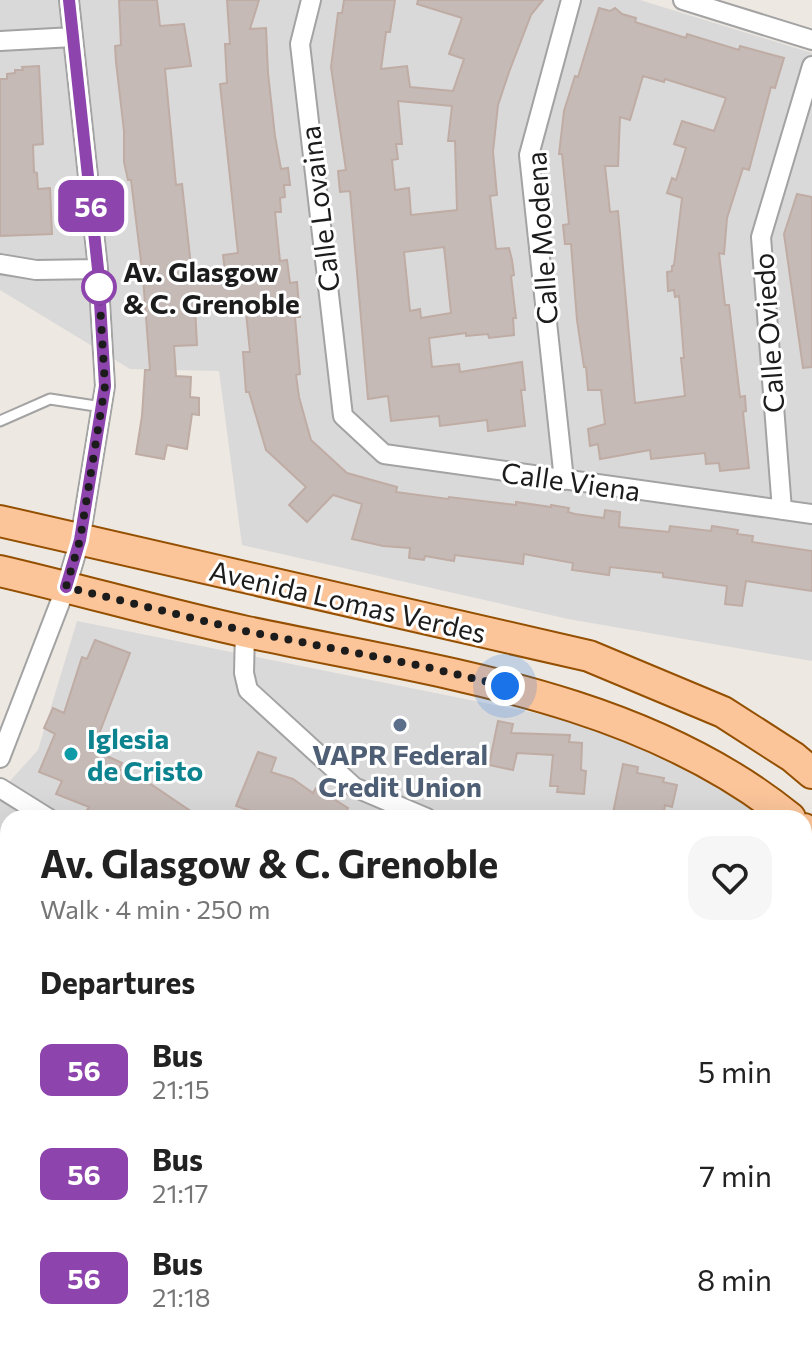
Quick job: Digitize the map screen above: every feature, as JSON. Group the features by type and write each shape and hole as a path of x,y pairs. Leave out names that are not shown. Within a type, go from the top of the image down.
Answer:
{"main road":[{"name":"Avenida Lomas Verdes","path":"0,521 589,656 723,712 793,757 812,773"},
{"name":"Avenida Lomas Verdes","path":"0,571 245,631 484,680 546,698 641,732 707,764 780,810"}],"street":[{"path":"0,758 66,587 80,540 105,386 98,269 69,0"},
{"name":"Calle Lovaina","path":"311,0 300,44 344,417"},
{"name":"Calle Modena","path":"564,480 529,155 571,0"},
{"path":"683,0 812,40"},
{"path":"0,41 73,37"},
{"name":"Calle Oviedo","path":"782,510 761,237 812,66"},
{"path":"0,264 36,270 98,269"},
{"name":"Calle Viena","path":"344,417 384,454 812,514"},
{"path":"245,631 244,673 248,690 354,787 408,810"},
{"path":"0,788 35,810"}],"lane":[{"path":"0,421 50,399 102,407"}],"shaded area":[{"path":"0,0 640,0 812,53 812,661 568,619 242,545 219,371 130,369 0,290"},
{"path":"77,621 719,750 772,810 0,810 0,792 38,750"}],"building":[{"path":"119,0 157,0 160,26 184,24 191,66 165,69 176,185 182,184 192,275 225,271 223,255 238,253 220,84 227,83 225,44 230,44 227,0 259,0 250,29 266,28 275,136 281,169 288,168 290,185 284,185 285,197 280,198 281,212 275,212 280,261 287,260 290,283 297,282 300,317 295,317 300,374 296,375 299,397 311,440 347,473 397,487 396,492 516,505 516,502 551,505 569,508 568,512 575,514 604,518 605,510 620,512 619,527 669,532 670,526 711,531 712,526 738,530 737,534 753,536 752,542 812,551 812,591 746,581 742,606 725,604 727,586 663,577 663,573 610,567 609,575 572,570 573,563 524,554 523,564 455,555 454,561 425,556 424,560 409,558 410,548 352,539 362,504 333,495 307,522 289,505 306,487 266,450 249,392 246,392 243,352 250,352 245,303 237,304 236,300 195,306 197,345 174,346 176,376 191,377 190,397 199,398 199,415 192,414 187,449 167,445 164,459 136,454 145,370 150,370 131,180 128,180 124,162 115,46 121,45"},
{"path":"344,0 395,0 390,32 386,32 381,69 407,66 410,87 453,91 464,59 449,54 462,18 417,4 418,0 543,0 531,15 498,105 493,152 497,195 490,196 496,249 509,248 512,260 516,318 513,318 514,335 489,338 488,334 466,336 466,333 429,338 432,367 459,364 460,372 522,362 525,426 488,431 487,420 440,426 439,416 391,421 388,396 368,399 350,191 340,192 338,171 346,170 331,67 338,13 342,13","holes":["398,101 452,106 448,141 455,141 457,210 411,215 409,188 395,190 392,160 398,159 396,144 402,144","444,247 451,313 421,318 420,309 410,311 404,252"]},
{"path":"599,8 610,11 615,8 622,14 636,18 635,22 686,38 687,34 739,50 740,46 784,58 775,88 771,87 749,170 743,168 727,218 724,254 719,253 740,397 745,396 746,411 743,412 749,468 720,471 719,463 706,464 705,453 651,459 650,450 600,459 598,444 590,446 588,429 605,424 601,390 588,390 584,367 571,244 565,244 563,225 569,224 562,154 559,154 564,111 575,76 578,77","holes":["643,76 664,82 665,79 726,98 714,131 682,121 674,144 686,148 676,180 672,178 667,193 682,198 674,265 672,271 667,272 668,291 674,290 675,297 679,296 685,396 635,403 618,211 610,212 605,166 618,166 620,117 630,120"]},
{"path":"39,66 43,144 33,145 34,172 37,173 38,189 50,188 52,234 0,236 0,79 7,79 7,74 23,70 22,67"},
{"path":"797,194 812,197 812,367 803,368 784,234"},
{"path":"95,640 130,653 94,747 98,748 96,751 122,763 119,769 146,781 189,810 87,810 89,807 56,794 62,781 39,772 55,734 44,728 53,708 64,713 82,657 87,659"},
{"path":"498,721 513,724 511,733 570,735 569,742 582,743 581,770 586,771 584,794 557,792 558,786 550,786 553,755 517,753 513,770 489,765"},
{"path":"258,752 276,758 271,772 293,779 313,793 316,788 348,808 248,810 236,806"},
{"path":"623,764 638,767 637,773 664,778 663,782 677,785 672,807 665,805 664,810 614,810"}],"bus line":[{"name":"56","path":"66,587 80,540 105,386 98,269 69,0"}],"place":[{"name":"Av. Glasgow & C. Grenoble","path":"99,287"},
{"name":"VAPR Federal Credit Union","path":"400,725"},
{"name":"Iglesia de Cristo","path":"71,754"}],"route":[{"path":"99,287 105,386 80,540 66,587 245,631 505,686"}]}
